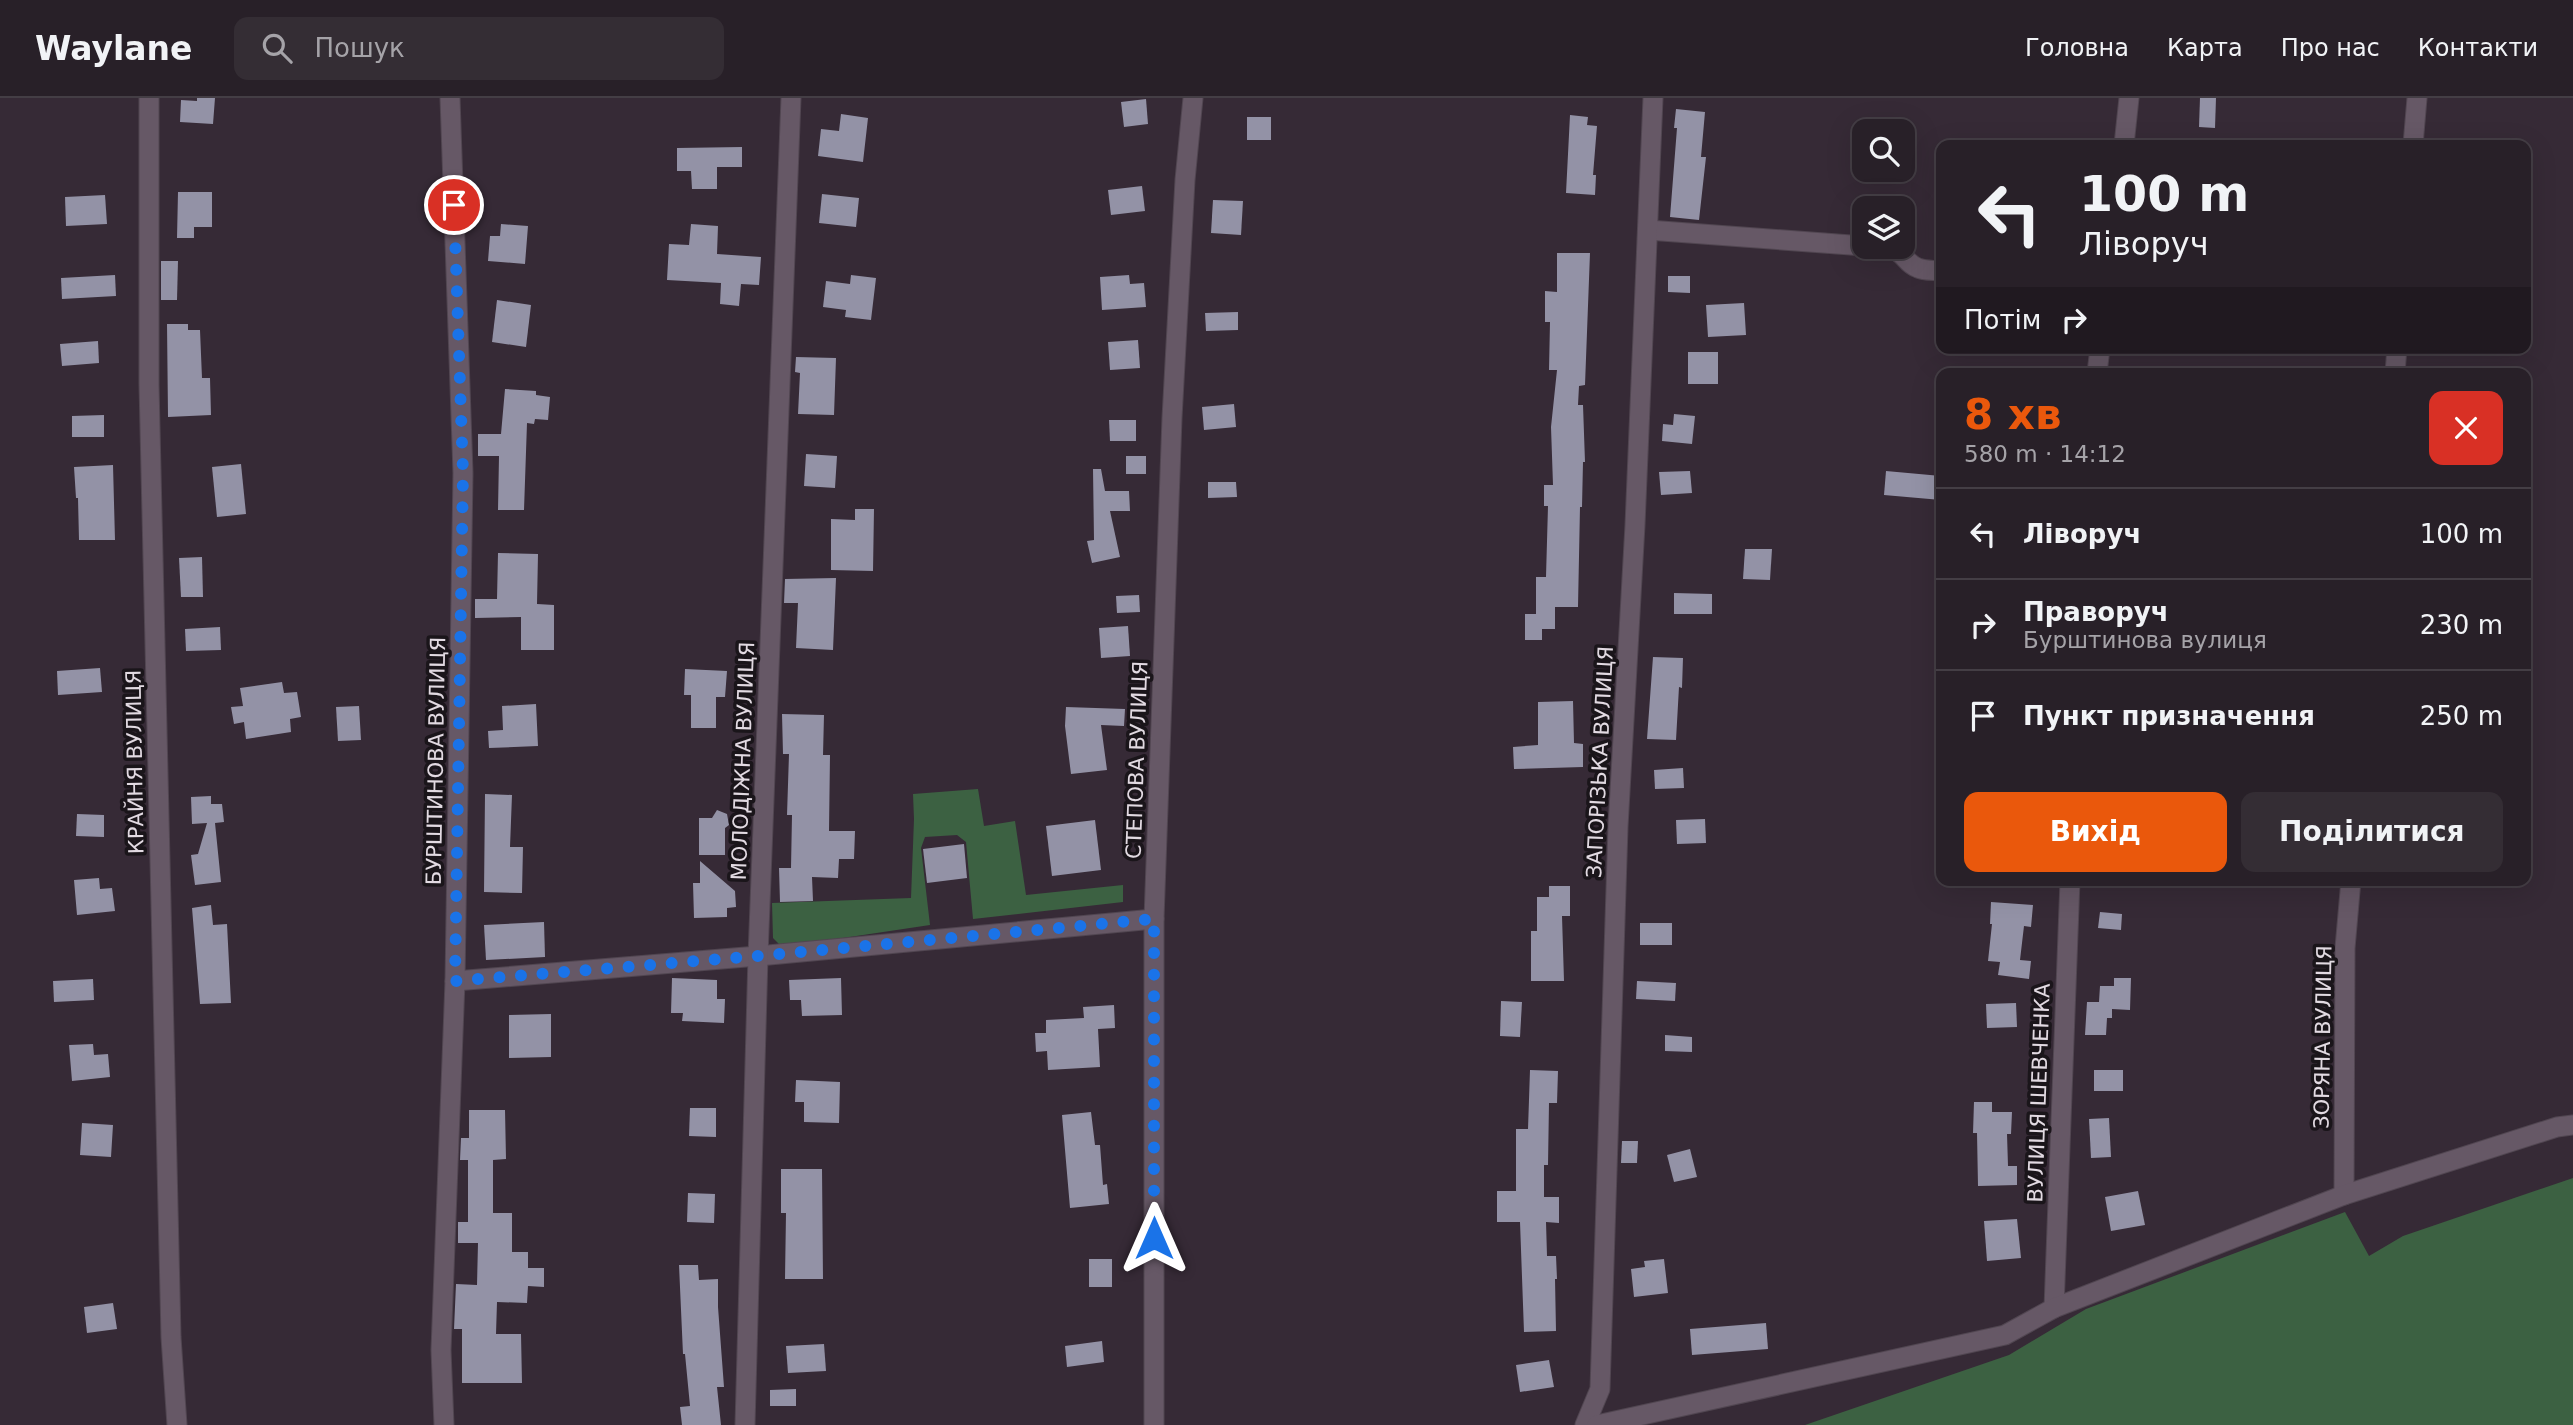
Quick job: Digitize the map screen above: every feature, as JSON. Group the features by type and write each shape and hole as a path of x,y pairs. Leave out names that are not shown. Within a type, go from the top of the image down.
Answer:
{"street":[{"name":"КРАЙНЯ ВУЛИЦЯ","path":"149,98 149,384 172,1338 177,1425"},
{"name":"БУРШТИНОВА ВУЛИЦЯ","path":"444,1425 441,1350 455,981 463,473 450,98"},
{"name":"МОЛОДІЖНА ВУЛИЦЯ","path":"745,1425 758,956 791,98"},
{"name":"СТЕПОВА ВУЛИЦЯ","path":"1154,1425 1154,919 1172,418 1185,180 1194,98"},
{"name":"ЗАПОРІЗЬКА ВУЛИЦЯ","path":"1585,1425 1600,1388 1618,827 1635,525 1653,98"},
{"path":"2125,140 2129,98"},
{"path":"2413,140 2417,98"},
{"path":"1648,230 1852,245"},
{"path":"1907,259 1920,269 1936,271"},
{"name":"ВУЛИЦЯ ШЕВЧЕНКА","path":"2054,1308 2070,886"},
{"name":"ЗОРЯНА ВУЛИЦЯ","path":"2344,1195 2346,948 2351,886"},
{"path":"455,981 1154,919"},
{"path":"1597,1425 2005,1335 2054,1308 2344,1195 2557,1127 2573,1125"}],"green space":[{"path":"978,789 984,826 1015,821 1026,895 1123,885 1123,902 973,919 966,842 957,835 925,837 921,848 930,925 796,945 780,945 773,938 772,903 911,898 913,794"},
{"path":"2573,1178 2573,1425 1805,1425 2009,1355 2086,1309 2345,1212 2369,1256 2403,1236"}],"building":[{"path":"197,98 215,98 213,124 180,122 181,100 197,101"},
{"path":"2200,98 2216,98 2215,128 2199,127"},
{"path":"1146,99 1148,124 1124,127 1121,102"},
{"path":"1676,109 1705,112 1701,157 1706,157 1699,220 1670,217"},
{"path":"841,114 868,118 863,162 818,156 821,129 839,131"},
{"path":"1570,115 1588,117 1587,125 1597,126 1593,175 1596,175 1595,195 1566,193"},
{"path":"1247,117 1271,117 1271,140 1247,140"},
{"path":"742,147 742,167 717,167 717,189 692,189 691,171 677,171 677,148"},
{"path":"1142,186 1145,211 1111,215 1108,190"},
{"path":"178,192 212,192 212,227 194,227 194,238 177,238"},
{"path":"822,194 859,198 856,227 819,223"},
{"path":"105,195 107,224 66,226 65,197"},
{"path":"1213,200 1243,201 1241,235 1211,233"},
{"path":"501,224 528,226 525,264 488,261 490,236 500,236"},
{"path":"691,224 718,226 717,254 761,257 759,285 741,284 739,306 720,304 721,283 667,280 669,244 689,245"},
{"path":"1557,253 1590,253 1585,385 1579,386 1578,405 1583,405 1585,462 1580,507 1578,607 1555,607 1555,629 1542,629 1542,640 1525,640 1525,614 1536,614 1536,577 1546,577 1548,506 1544,506 1544,485 1553,485 1551,427 1557,370 1549,370 1550,322 1545,322 1545,291 1557,292"},
{"path":"161,261 178,261 177,300 161,300"},
{"path":"115,275 116,296 62,299 61,278"},
{"path":"851,275 876,278 871,320 845,317 846,310 823,307 826,281 850,284"},
{"path":"1129,275 1130,284 1144,283 1146,307 1102,310 1100,277"},
{"path":"1668,276 1690,276 1690,293 1668,292"},
{"path":"497,300 531,305 526,347 492,342"},
{"path":"1744,303 1746,335 1708,337 1706,305"},
{"path":"1238,312 1238,330 1206,331 1205,313"},
{"path":"167,324 188,324 188,330 200,330 202,378 210,378 211,415 168,417"},
{"path":"1138,340 1140,368 1110,370 1108,342"},
{"path":"98,341 99,363 62,366 60,344"},
{"path":"1688,352 1718,352 1718,384 1688,384"},
{"path":"796,357 836,358 834,415 798,414 800,373 795,372"},
{"path":"505,389 536,391 536,395 550,397 548,420 535,419 534,424 527,423 524,510 498,510 499,456 478,456 478,434 501,434"},
{"path":"1234,404 1236,427 1204,430 1202,407"},
{"path":"1674,414 1695,416 1692,444 1662,441 1663,424 1673,425"},
{"path":"104,415 104,437 72,437 72,416"},
{"path":"1109,420 1136,420 1136,441 1110,441"},
{"path":"806,454 837,456 835,488 804,486"},
{"path":"1126,456 1146,456 1146,474 1126,474"},
{"path":"241,464 246,514 217,517 212,467"},
{"path":"113,465 115,540 79,540 74,467"},
{"path":"1093,469 1101,469 1105,491 1129,491 1130,511 1110,511 1120,557 1092,563 1087,541 1094,540"},
{"path":"1690,471 1692,493 1661,495 1659,472"},
{"path":"1886,471 1936,476 1936,500 1884,495"},
{"path":"1208,482 1236,482 1237,497 1208,498"},
{"path":"855,509 874,509 873,571 831,570 831,519 855,520"},
{"path":"1745,549 1772,549 1770,580 1743,579"},
{"path":"498,553 538,554 537,604 554,605 554,650 521,650 521,617 475,618 475,599 497,599"},
{"path":"202,557 203,597 181,597 179,558"},
{"path":"836,578 833,650 796,648 798,603 784,603 785,579"},
{"path":"1674,593 1712,594 1712,614 1674,614"},
{"path":"1139,595 1140,612 1117,613 1116,596"},
{"path":"1128,626 1130,656 1101,658 1099,628"},
{"path":"220,627 221,650 186,651 185,629"},
{"path":"1653,657 1683,658 1676,740 1647,739"},
{"path":"100,668 102,692 58,695 57,671"},
{"path":"685,669 727,671 725,697 716,697 716,728 691,728 691,695 684,695"},
{"path":"282,682 284,693 297,692 301,717 290,719 291,732 246,739 244,722 234,724 231,707 243,706 240,688"},
{"path":"1573,701 1574,743 1583,744 1583,767 1514,769 1513,747 1538,745 1538,702"},
{"path":"536,704 538,746 489,748 488,731 503,730 502,706"},
{"path":"359,706 361,740 338,741 336,707"},
{"path":"1066,707 1125,709 1124,726 1101,725 1107,770 1071,774 1065,726"},
{"path":"782,714 824,715 823,755 830,755 829,831 855,831 854,859 839,859 838,878 812,877 813,901 780,902 779,868 791,868 792,815 787,815 789,754 783,754"},
{"path":"1683,768 1684,788 1655,789 1654,770"},
{"path":"485,794 512,795 510,847 523,847 522,893 484,892"},
{"path":"211,796 211,804 222,804 224,822 215,823 221,882 195,885 191,855 198,854 207,823 192,824 191,797"},
{"path":"717,810 727,814 729,825 725,828 725,855 699,855 699,818 712,818"},
{"path":"77,814 104,815 104,837 76,836"},
{"path":"1705,819 1706,843 1677,844 1676,820"},
{"path":"1095,820 1101,870 1052,876 1046,826"},
{"path":"964,844 967,878 927,883 923,849"},
{"path":"700,861 735,891 736,907 727,908 727,917 694,918 693,883 700,883"},
{"path":"99,878 100,889 112,888 115,911 77,915 74,880"},
{"path":"1549,886 1570,886 1570,916 1562,916 1564,981 1531,981 1531,931 1537,931 1537,897 1549,897"},
{"path":"1991,902 2033,905 2031,927 2024,926 2020,960 2031,961 2029,979 1998,975 2000,962 1988,961 1992,924"},
{"path":"211,905 213,925 227,924 231,1003 200,1004 192,908"},
{"path":"2100,912 2122,914 2121,930 2098,928"},
{"path":"544,922 545,957 486,960 484,925"},
{"path":"1640,923 1672,923 1672,945 1640,945"},
{"path":"672,978 717,980 717,999 725,999 724,1023 682,1021 683,1013 671,1013"},
{"path":"841,978 842,1015 802,1016 801,1000 790,1000 789,980"},
{"path":"2114,978 2131,978 2130,1010 2112,1009 2112,1018 2107,1018 2106,1035 2085,1035 2087,1002 2099,1002 2100,986 2114,986"},
{"path":"93,979 94,1000 54,1002 53,981"},
{"path":"1637,981 1676,983 1675,1001 1636,999"},
{"path":"1501,1001 1522,1002 1520,1037 1500,1036"},
{"path":"2016,1003 2017,1027 1987,1028 1986,1004"},
{"path":"1114,1005 1115,1028 1098,1029 1100,1067 1048,1070 1047,1051 1036,1052 1035,1033 1046,1033 1046,1020 1084,1018 1083,1007"},
{"path":"551,1014 551,1057 509,1058 509,1015"},
{"path":"1665,1035 1692,1037 1692,1052 1665,1051"},
{"path":"93,1044 94,1055 108,1054 110,1077 72,1081 69,1045"},
{"path":"1530,1070 1558,1071 1557,1103 1549,1103 1548,1165 1544,1165 1544,1197 1559,1197 1559,1223 1546,1222 1547,1256 1556,1256 1556,1331 1524,1332 1520,1222 1497,1222 1497,1191 1516,1191 1516,1129 1528,1129"},
{"path":"2094,1070 2123,1070 2123,1091 2094,1091"},
{"path":"796,1080 840,1082 839,1123 804,1122 804,1102 795,1102"},
{"path":"1974,1102 1992,1102 1992,1112 2012,1112 2011,1134 2007,1134 2008,1166 2017,1166 2017,1185 1978,1186 1977,1133 1973,1133"},
{"path":"690,1108 716,1108 716,1137 689,1136"},
{"path":"469,1110 505,1110 506,1159 493,1160 493,1213 512,1213 512,1252 528,1252 528,1268 544,1268 544,1287 528,1286 527,1303 497,1302 496,1334 521,1334 522,1383 462,1383 462,1329 454,1329 456,1284 477,1285 478,1243 458,1243 458,1222 468,1222 468,1160 460,1160 461,1138 469,1138"},
{"path":"1091,1112 1095,1145 1100,1145 1103,1185 1107,1184 1109,1204 1070,1208 1062,1115"},
{"path":"2109,1118 2111,1157 2091,1158 2089,1119"},
{"path":"82,1123 113,1125 111,1157 80,1155"},
{"path":"1622,1141 1638,1141 1637,1163 1621,1163"},
{"path":"1690,1149 1697,1177 1674,1182 1667,1155"},
{"path":"781,1169 822,1169 823,1279 785,1279 786,1213 781,1213"},
{"path":"2138,1191 2145,1225 2111,1231 2105,1197"},
{"path":"688,1193 715,1194 714,1223 687,1222"},
{"path":"2017,1219 2021,1258 1987,1261 1984,1221"},
{"path":"1089,1259 1112,1259 1112,1287 1089,1287"},
{"path":"1664,1259 1668,1293 1634,1297 1631,1269 1645,1267 1644,1261"},
{"path":"679,1265 698,1265 699,1280 718,1279 724,1387 717,1387 721,1425 682,1425 680,1407 690,1406 683,1354"},
{"path":"113,1303 117,1329 87,1333 84,1307"},
{"path":"1766,1323 1768,1349 1692,1355 1690,1329"},
{"path":"1102,1341 1104,1362 1067,1367 1065,1346"},
{"path":"824,1344 826,1371 788,1373 786,1346"},
{"path":"1549,1360 1554,1387 1520,1392 1516,1365"},
{"path":"796,1389 796,1406 770,1406 770,1390"}],"route":[{"path":"454,205 463,473 455,981 1154,919 1154,1238"}]}
